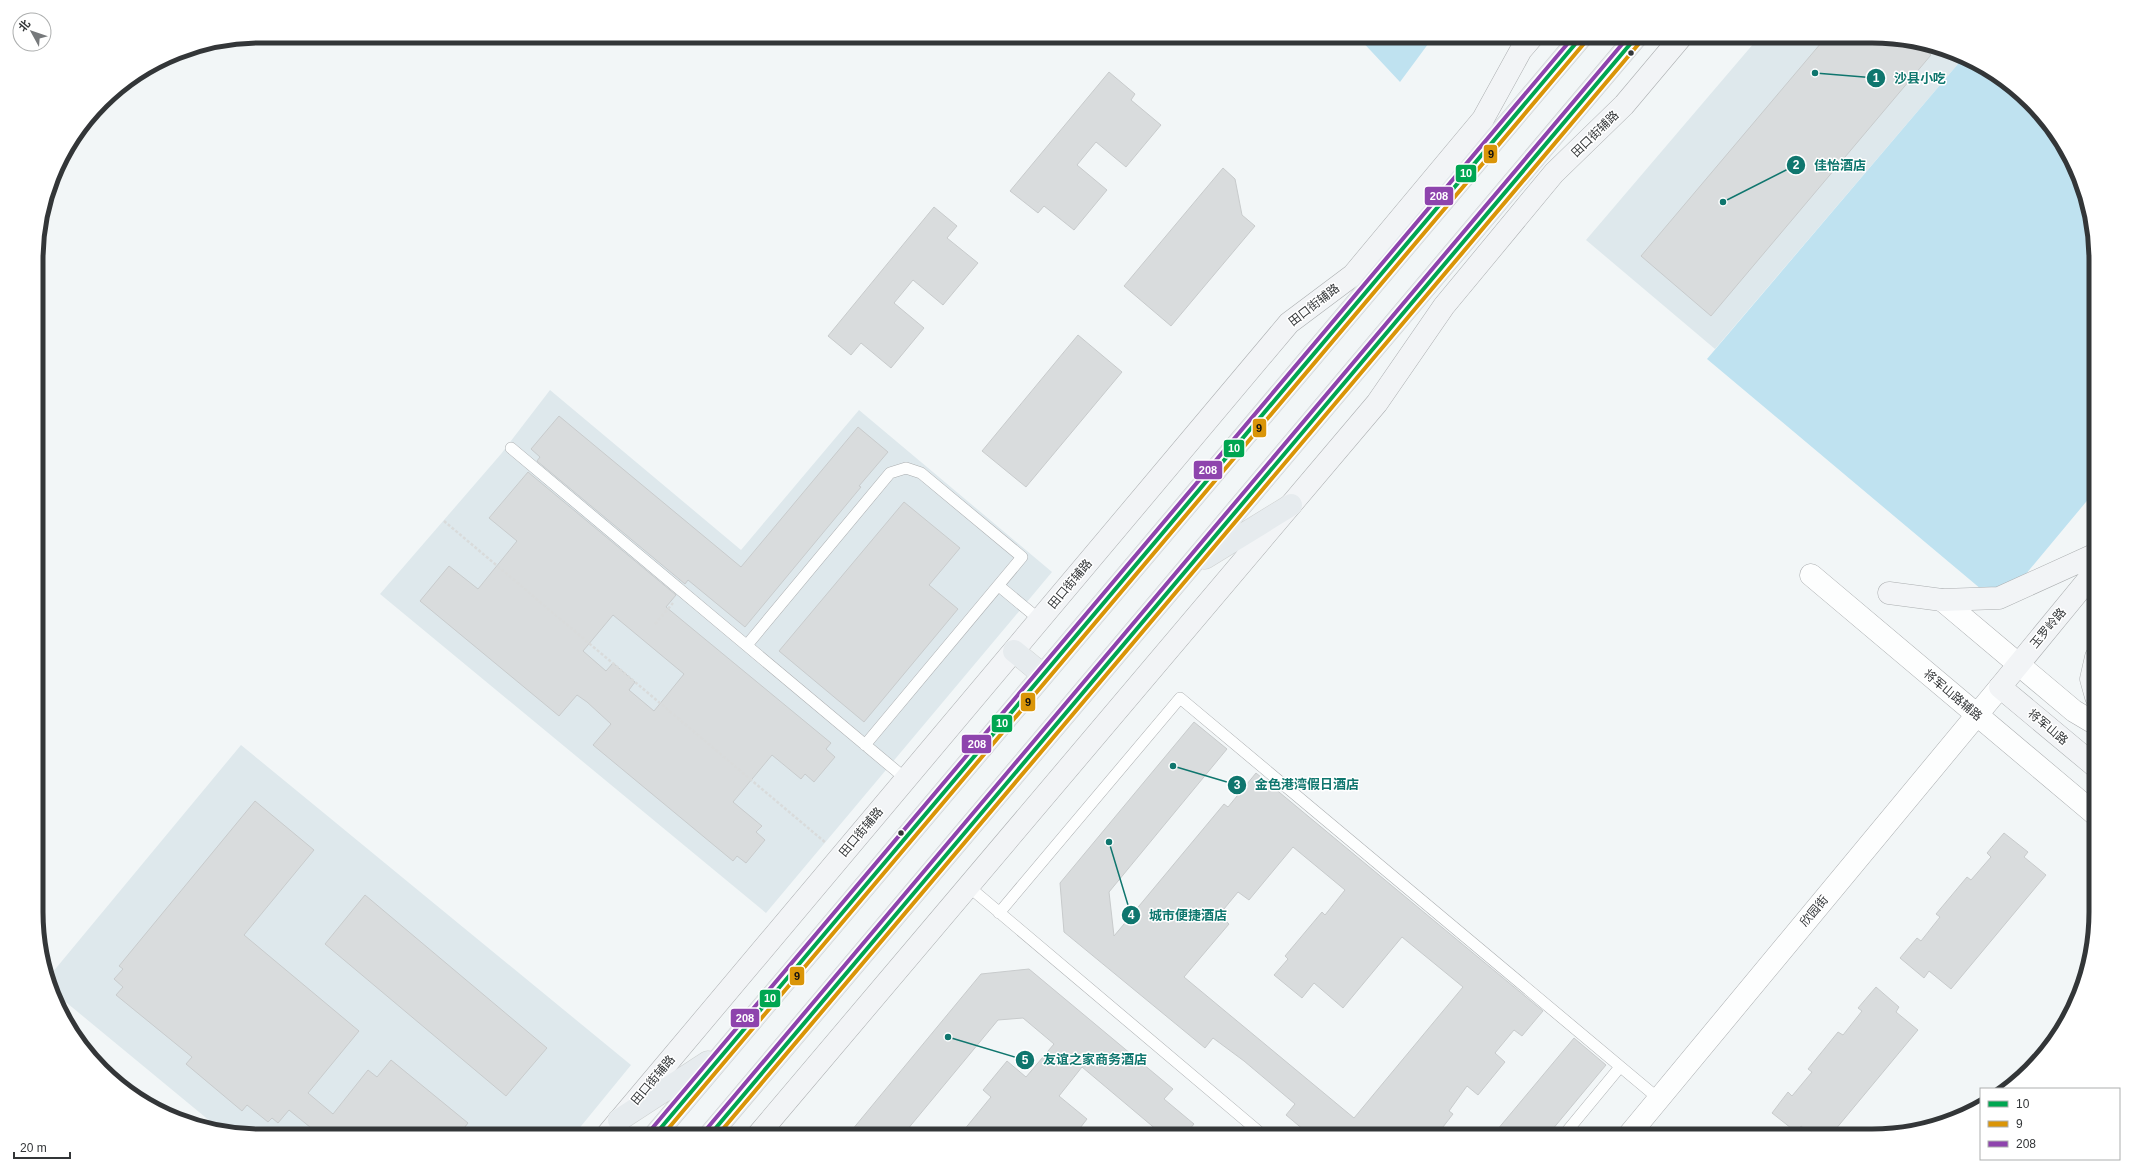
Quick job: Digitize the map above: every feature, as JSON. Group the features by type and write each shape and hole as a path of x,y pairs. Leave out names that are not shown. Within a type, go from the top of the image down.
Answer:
{"main road":[{"path":"660,1129 1576,43"},
{"path":"715,1129 1631,43"},
{"path":"1188,568 1291,505"},
{"path":"1014,651 1043,675"},
{"path":"612,1128 729,1048"}],"street":[{"name":"田口街辅路","path":"612,1128 1289,323 1353,275 1483,119 1521,50 1527,43"},
{"name":"田口街辅路","path":"763,1129 1377,403 1444,306 1554,173 1624,105 1676,43"},
{"path":"1889,593 1942,600 1999,598 2089,557"},
{"name":"将军山路辅路","path":"1811,575 2089,809"},
{"name":"玉罗岭路","path":"2000,686 2089,578"},
{"path":"1942,600 2074,711 2089,720"},
{"name":"欣园街","path":"1634,1129 2000,686"},
{"name":"将军山路","path":"2000,686 2089,761"}],"lane":[{"path":"510,448 906,779"},
{"path":"747,646 890,473 906,468 921,473 1022,557 866,745"},
{"path":"999,586 1040,620"},
{"path":"999,913 1180,698 1658,1099"},
{"path":"968,886 1256,1129"},
{"path":"1569,1129 1620,1067"}],"path":[{"path":"444,521 842,856"},
{"path":"655,624 682,592"}],"shaded area":[{"path":"1364,43 1429,43 1400,82"},
{"path":"1754,43 1886,43 1928,50 1960,62 1715,349 1586,240"},
{"path":"1960,62 1980,72 2015,97 2044,128 2067,164 2082,204 2089,246 2089,498 2000,605 1707,359"},
{"path":"550,390 741,550 859,410 1052,572 766,913 380,594 501,454"},
{"path":"241,745 631,1065 579,1129 246,1129 218,1125 214,1124 61,998 52,973"}],"building":[{"path":"1821,43 1886,43 1924,49 1931,55 1711,316 1641,256"},
{"path":"1109,72 1135,94 1131,100 1161,125 1126,167 1096,142 1077,165 1107,190 1074,230 1044,206 1038,213 1010,191"},
{"path":"1223,168 1235,179 1242,215 1255,226 1171,326 1124,286"},
{"path":"934,207 957,226 947,238 978,263 943,305 913,280 894,303 924,328 891,368 861,343 851,355 828,336"},
{"path":"1078,335 1122,372 1026,487 982,451"},
{"path":"559,416 741,567 858,427 888,452 859,486 861,487 745,627 688,580 685,584 537,461 540,457 531,449"},
{"path":"528,472 676,595 666,607 831,743 826,749 835,757 814,782 805,774 801,779 772,755 733,802 762,826 756,832 765,840 746,863 737,856 733,861 593,745 611,724 587,702 577,695 559,716 420,601 449,566 478,589 517,541 489,518","holes":["613,615 684,674 654,711 629,690 635,682 613,663 606,671 583,651"]},
{"path":"904,502 960,548 929,585 958,609 864,722 779,651"},
{"path":"1194,722 1227,749 1109,892 1114,936 1224,804 1228,807 1256,773 1543,1011 1522,1036 1514,1030 1495,1053 1505,1062 1478,1095 1467,1086 1449,1111 1453,1114 1441,1129 1303,1129 1286,1115 1295,1104 1244,1061 1213,1038 1205,1048 1064,932 1060,883","holes":["1293,847 1345,890 1325,915 1322,912 1285,956 1288,959 1274,975 1302,998 1314,983 1343,1008 1402,937 1463,987 1354,1118 1184,977 1229,924 1219,915 1238,892 1249,900"]},
{"path":"255,801 314,850 244,935 359,1031 308,1093 333,1114 368,1070 377,1077 391,1060 468,1123 463,1129 312,1129 289,1110 278,1123 272,1118 268,1122 247,1105 242,1111 186,1064 192,1057 116,995 123,987 114,979 123,969 119,966"},
{"path":"2004,833 2028,852 2024,857 2046,875 1951,989 1929,971 1924,978 1900,958 1917,938 1921,941 1940,917 1936,914 1967,877 1971,880 1991,857 1987,853"},
{"path":"365,895 547,1048 506,1096 325,944"},
{"path":"1029,969 1173,1089 1164,1099 1194,1124 1190,1129 1156,1129 1082,1067 1059,1096 1087,1119 1079,1129 965,1129 991,1097 983,1090 1007,1061 1026,1077 1054,1044 1023,1018 998,1020 908,1129 853,1129 981,974"},
{"path":"1876,987 1899,1007 1896,1012 1918,1030 1836,1129 1805,1129 1801,1126 1798,1129 1792,1129 1772,1113 1788,1092 1792,1096 1812,1072 1808,1069 1838,1032 1843,1035 1862,1011 1858,1008"},
{"path":"1574,1038 1606,1065 1553,1129 1498,1129"}],"transit line":[{"name":"208","path":"652,1129 1568,43"},
{"name":"10","path":"660,1129 1576,43"},
{"name":"9","path":"668,1129 1584,43"},
{"name":"208","path":"707,1129 1623,43"},
{"name":"10","path":"715,1129 1631,43"},
{"name":"9","path":"723,1129 1639,43"}],"place":[{"name":"沙县小吃","path":"1815,73"},
{"name":"佳怡酒店","path":"1723,202"},
{"name":"金色港湾假日酒店","path":"1173,766"},
{"name":"城市便捷酒店","path":"1109,842"},
{"name":"友谊之家商务酒店","path":"948,1037"}]}
